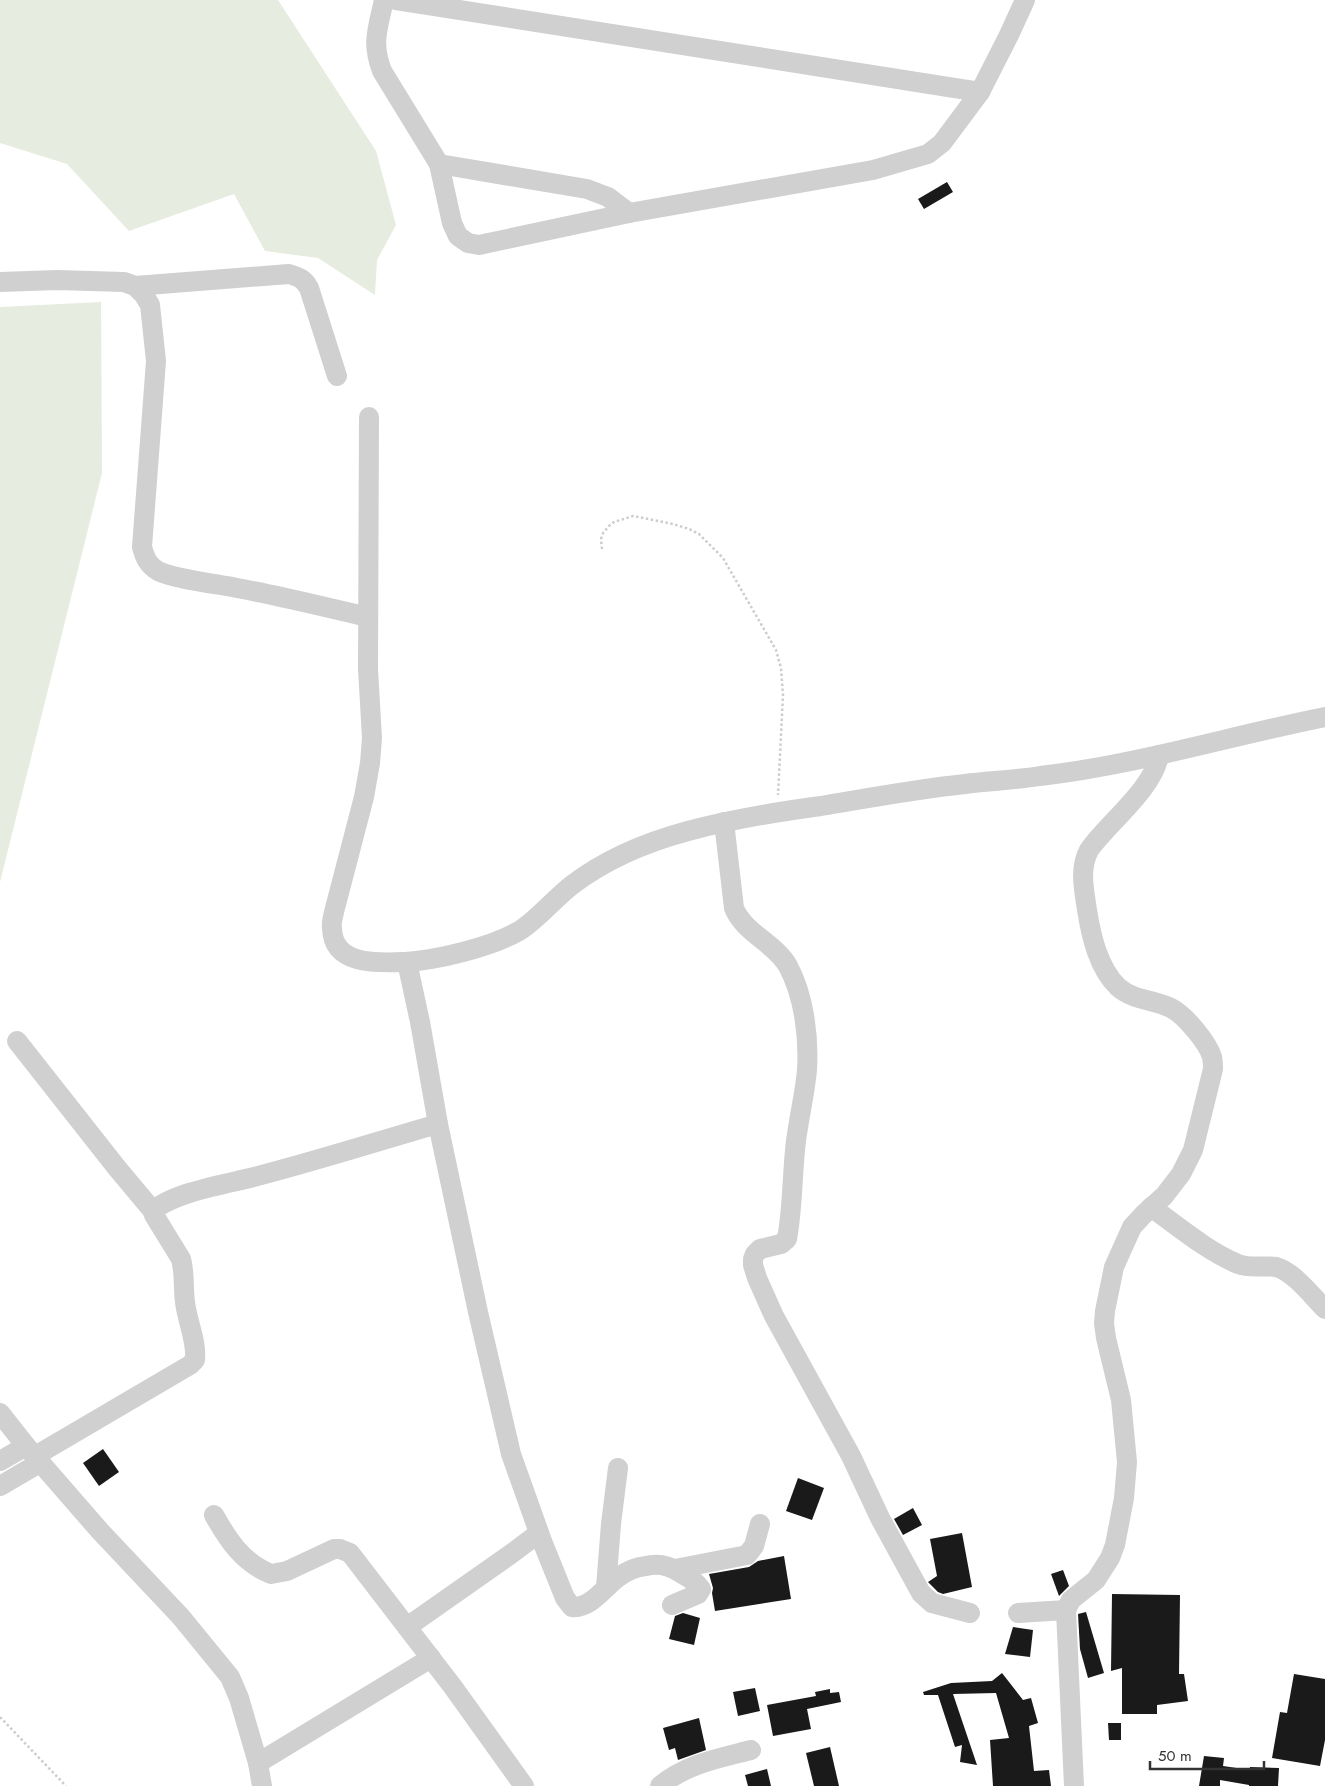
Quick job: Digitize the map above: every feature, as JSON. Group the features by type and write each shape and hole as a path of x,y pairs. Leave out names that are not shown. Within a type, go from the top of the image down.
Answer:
{"street":[{"path":"384,0 375,41 377,57 382,71 439,164 452,223 458,236 468,243 480,245 629,213 873,170 928,154 942,144 980,92 1025,0"},
{"path":"396,0 980,92"},
{"path":"439,164 587,189 616,202 629,213"},
{"path":"0,282 39,280 124,282 135,286 289,274 300,277 309,288 337,376"},
{"path":"135,286 150,305 156,361 142,547 145,558 151,566 160,572 175,576 263,593 368,617"},
{"path":"369,417 368,669 372,738 364,797 334,912 332,929 340,950 351,958 363,961 406,962 440,957 497,941 521,930 573,884 620,856 653,841 724,822 951,785 1040,776 1160,755 1325,717"},
{"path":"1074,1786 1066,1610 1071,1600 1089,1587 1102,1572 1115,1545 1121,1520 1127,1462 1121,1400 1106,1338 1105,1311 1114,1267 1132,1227 1176,1181 1193,1150 1211,1077 1212,1057 1194,1030 1175,1010 1137,998 1122,990 1112,979 1097,952 1090,929 1082,872 1083,863 1089,850 1150,780 1158,765 1160,755"},
{"path":"724,822 734,908 739,918 779,955 787,965 804,1014 807,1055 805,1083 796,1141 787,1239 781,1244 760,1249 755,1254 753,1265 774,1316 851,1456 880,1518 921,1592 932,1603 970,1613"},
{"path":"406,962 420,1022 438,1124 510,1454 565,1598 572,1607 582,1606 618,1577 640,1567 653,1564 675,1569 698,1584 701,1589 698,1594 672,1605"},
{"path":"0,1486 34,1454 190,1365 195,1360 194,1346 184,1301 181,1259 158,1223 153,1211 17,1041"},
{"path":"153,1211 178,1198 209,1187 250,1178 438,1124"},
{"path":"1152,1207 1220,1255 1238,1264 1282,1269 1302,1285 1325,1309"},
{"path":"0,1412 100,1531 181,1617 230,1678 239,1698 258,1763 262,1786"},
{"path":"0,1461 34,1454"},
{"path":"606,1588 618,1468"},
{"path":"214,1515 228,1540 238,1551 254,1565 271,1574 287,1571 334,1550 345,1550 356,1560 431,1658 524,1786"},
{"path":"675,1569 747,1555 754,1546 760,1524"},
{"path":"407,1627 539,1533"},
{"path":"1018,1614 1066,1610"},
{"path":"258,1763 431,1658"},
{"path":"660,1786 685,1770 711,1760 751,1750"}],"path":[{"path":"602,549 601,539 609,526 614,522 633,516 656,520 699,534 723,558 776,650 781,668 783,695 778,812"},
{"path":"0,1717 66,1786"}],"shaded area":[{"path":"0,0 278,0 376,151 396,225 377,260 375,295 318,258 265,251 234,194 129,231 67,164 0,143"},
{"path":"101,302 102,473 0,882 0,307"}],"building":[{"path":"947,182 953,192 924,209 918,199"},
{"path":"103,1449 119,1472 99,1486 83,1463"},
{"path":"798,1478 824,1488 812,1520 786,1511"},
{"path":"913,1508 922,1525 903,1535 894,1519"},
{"path":"962,1533 972,1587 943,1594 938,1592 928,1582 937,1576 930,1539"},
{"path":"784,1556 791,1599 715,1611 713,1588 709,1574 749,1567 758,1561"},
{"path":"1063,1570 1069,1586 1059,1596 1051,1574"},
{"path":"1112,1594 1180,1595 1179,1674 1184,1674 1188,1701 1157,1705 1157,1714 1122,1714 1122,1668 1111,1671"},
{"path":"1086,1612 1104,1673 1088,1678 1080,1649 1078,1614"},
{"path":"683,1613 700,1618 694,1645 669,1639 675,1616"},
{"path":"1013,1627 1033,1630 1030,1657 1005,1654"},
{"path":"1002,1673 1023,1700 1031,1698 1038,1723 1029,1726 1034,1771 1049,1770 1051,1786 993,1786 990,1740 1009,1738 996,1693 953,1694 977,1765 960,1762 962,1745 955,1747 938,1695 924,1695 923,1692 951,1683 992,1681"},
{"path":"1294,1674 1325,1679 1325,1740 1320,1766 1272,1758 1280,1712 1287,1713"},
{"path":"755,1688 760,1711 738,1716 733,1692"},
{"path":"830,1689 830,1693 839,1692 841,1702 807,1709 811,1729 773,1736 767,1705 816,1696 815,1692"},
{"path":"699,1718 706,1750 678,1760 675,1748 669,1750 663,1728"},
{"path":"1108,1723 1121,1723 1121,1740 1109,1740"},
{"path":"830,1747 839,1786 814,1786 806,1753"},
{"path":"1204,1756 1224,1758 1223,1766 1250,1770 1250,1767 1279,1768 1278,1786 1249,1786 1220,1780 1220,1786 1199,1786"},
{"path":"767,1769 771,1786 748,1786 745,1775"}]}
